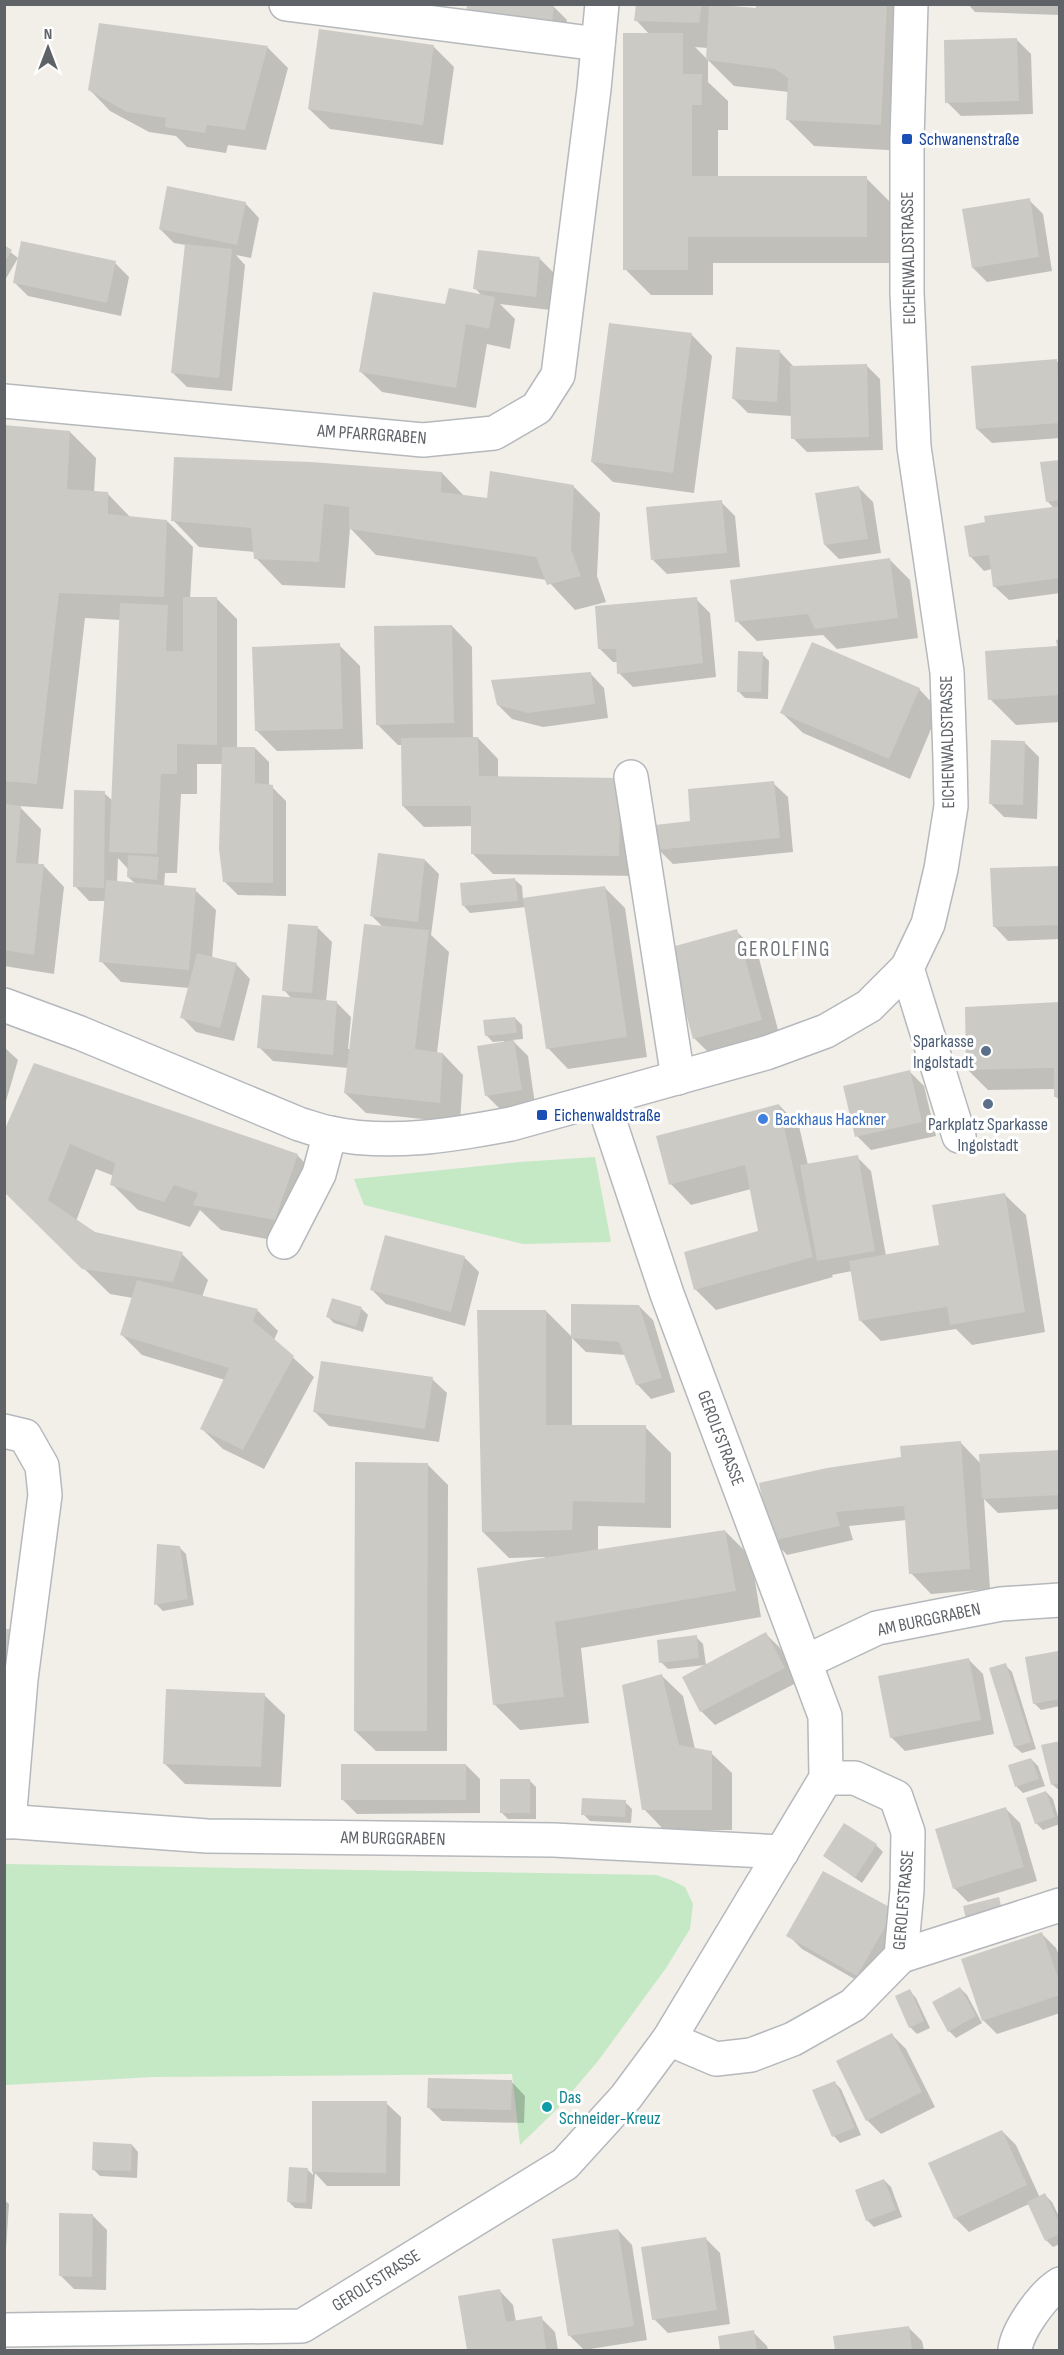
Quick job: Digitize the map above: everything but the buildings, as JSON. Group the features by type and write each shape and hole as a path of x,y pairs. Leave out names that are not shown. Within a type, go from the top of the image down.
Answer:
{"street":[{"path":"286,4 598,44"},
{"name":"AM PFARRGRABEN","path":"4,401 423,440 494,433 537,408 558,375 602,4"},
{"name":"EICHENWALDSTRASSE","path":"4,1005 80,1033 273,1113 330,1133 364,1138 402,1138 476,1131 602,1099 766,1053 826,1031 869,1006 907,968 928,924 941,869 951,806 947,672 914,447 908,328 907,140 911,4"},
{"path":"631,777 678,1078"},
{"path":"907,968 958,1136"},
{"name":"GEROLFSTRASSE","path":"4,2330 301,2338 565,2164 626,2097 669,2039 826,1778 825,1716 667,1294 602,1099"},
{"path":"284,1242 319,1174 330,1133"},
{"path":"4,1431 25,1436 42,1466 45,1495 21,1679 7,1821"},
{"name":"AM BURGGRABEN","path":"805,1662 877,1628 1001,1604 1059,1600"},
{"name":"GEROLFSTRASSE","path":"669,2039 717,2059 751,2055 793,2039 853,2005 901,1956 907,1890 908,1832 896,1797 855,1778 826,1778"},
{"name":"AM BURGGRABEN","path":"7,1821 207,1836 554,1840 782,1852"},
{"path":"901,1956 1059,1905"},
{"path":"1015,2350 1016,2338 1049,2291 1059,2284"}],"green space":[{"path":"595,1157 611,1242 523,1244 364,1205 354,1179 520,1162"},
{"path":"5,1864 656,1875 685,1887 693,1904 690,1929 666,1968 598,2061 558,2108 520,2145 512,2074 154,2077 5,2085"}],"place":[{"name":"Schwanenstraße","path":"907,139"},
{"name":"Sparkasse Ingolstadt","path":"986,1051"},
{"name":"Parkplatz Sparkasse Ingolstadt","path":"988,1104"},
{"name":"Eichenwaldstraße","path":"542,1115"},
{"name":"Backhaus Hackner","path":"763,1119"},
{"name":"Das Schneider-Kreuz","path":"547,2107"}],"district":[{"name":"GEROLFING","path":"784,949"}]}
